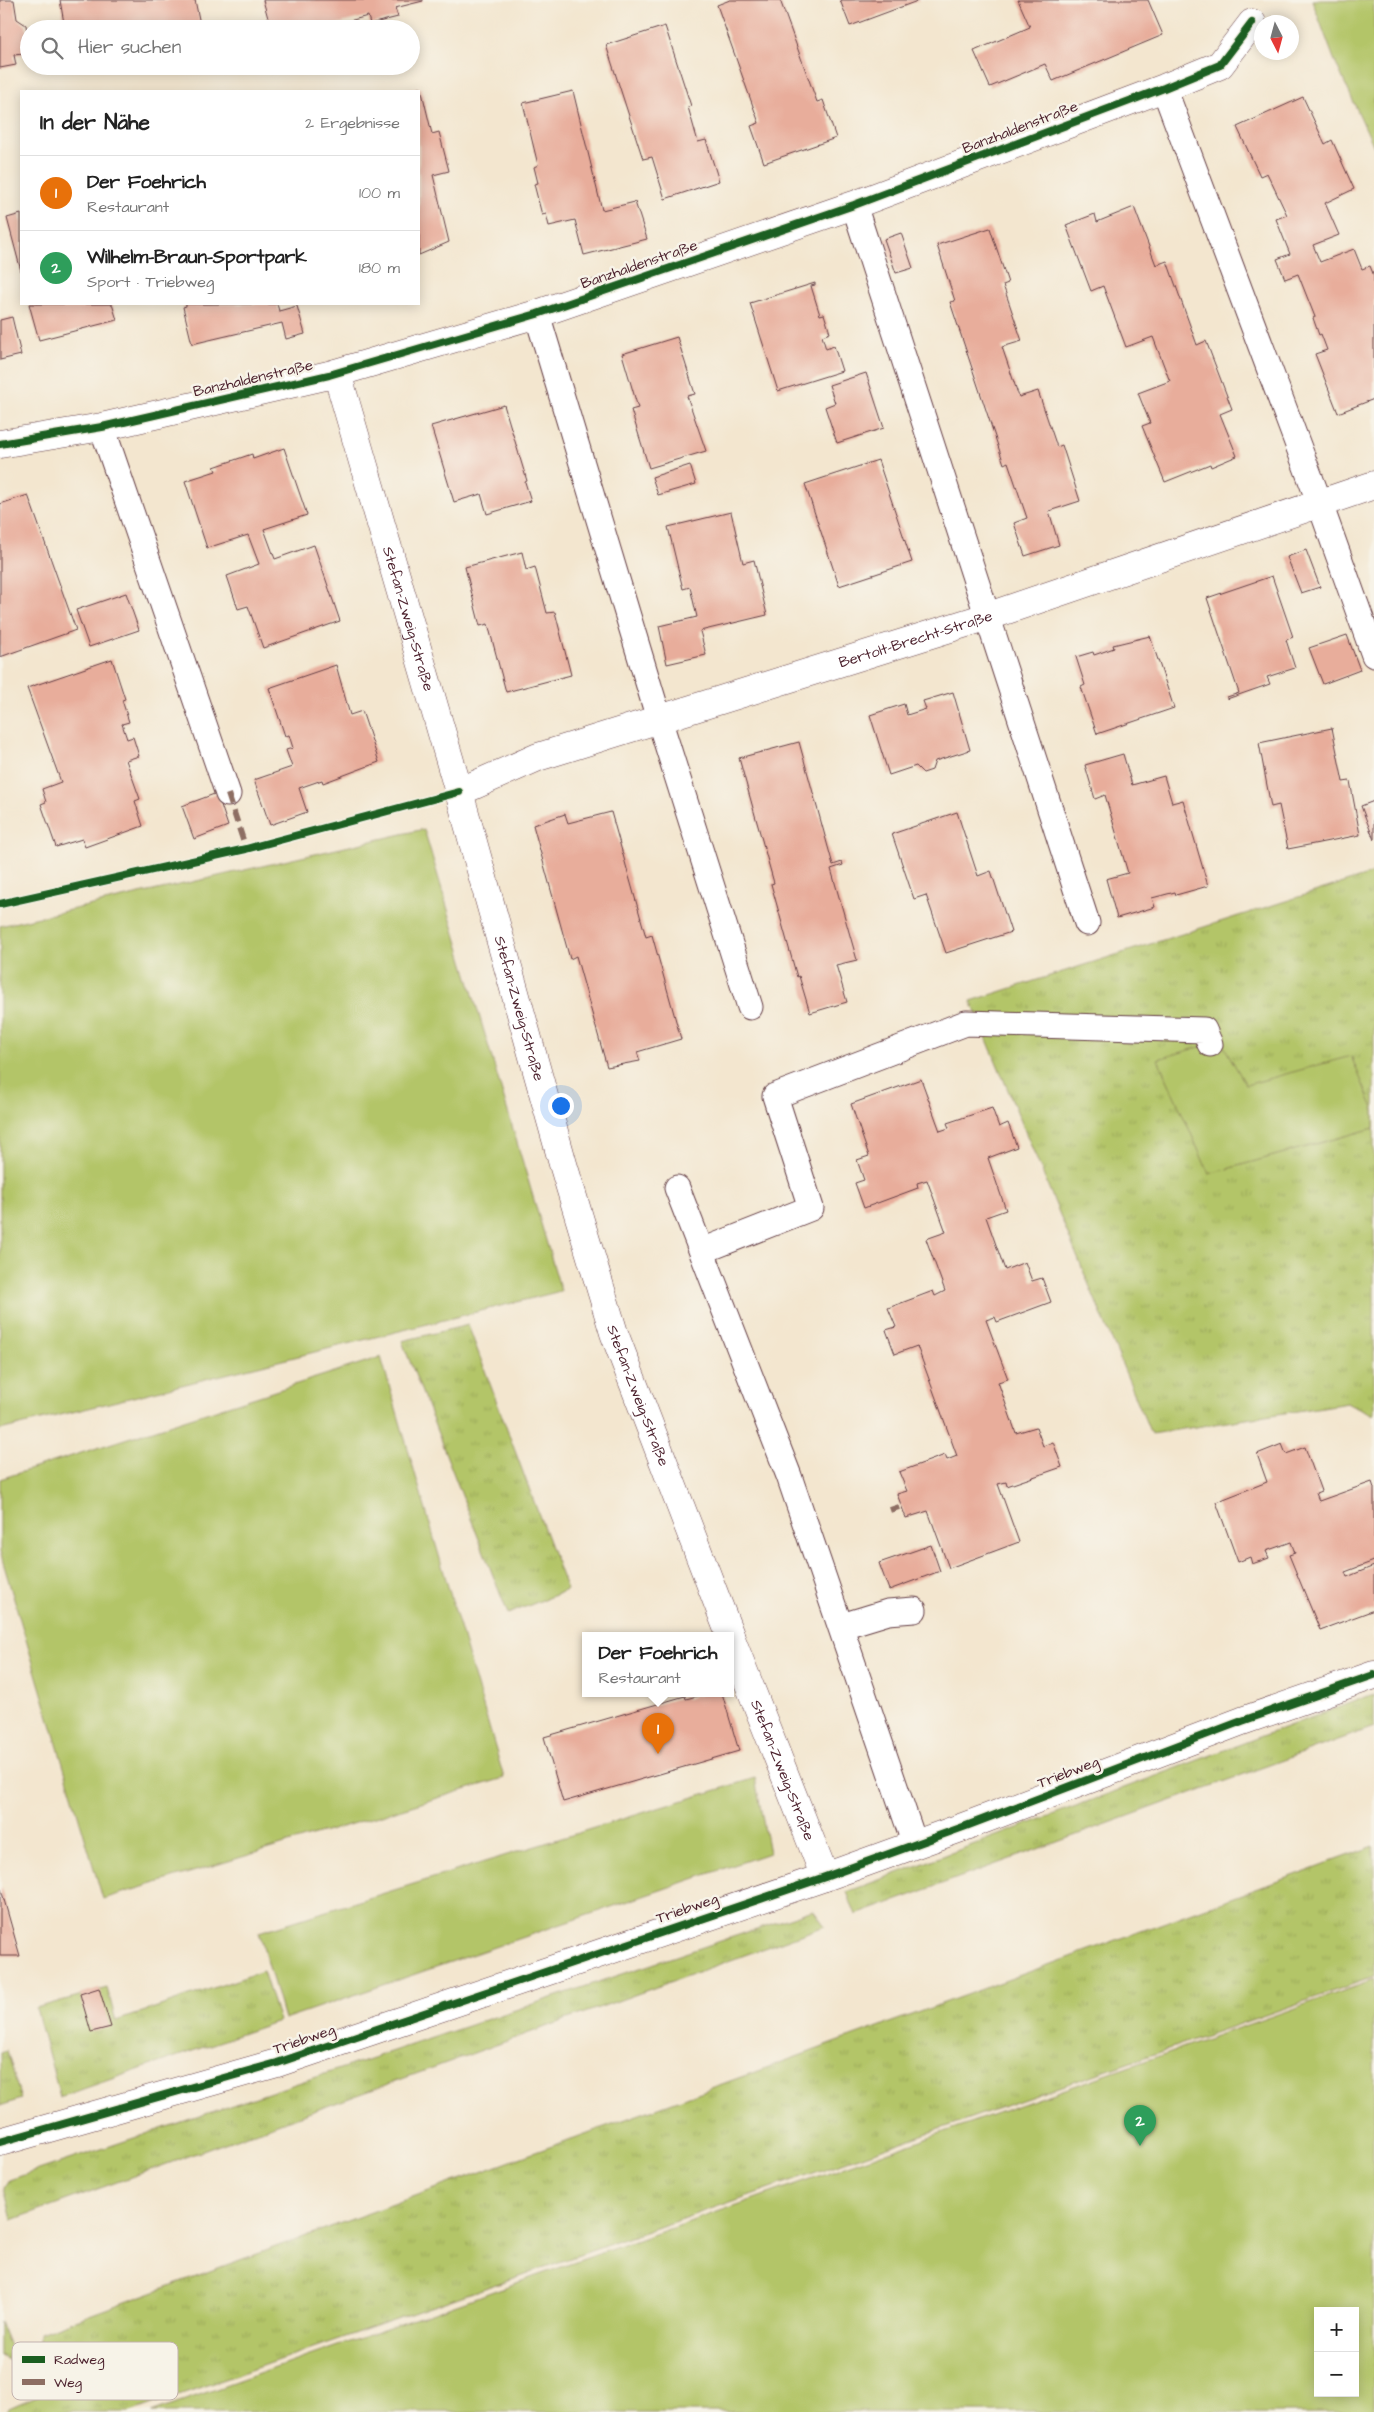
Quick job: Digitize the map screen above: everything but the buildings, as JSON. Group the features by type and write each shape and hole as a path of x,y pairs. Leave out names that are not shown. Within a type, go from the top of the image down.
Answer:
{"street":[{"name":"Banzhaldenstraße","path":"0,444 102,426 337,373 537,314 854,205 1164,88 1220,65 1252,24"},
{"name":"Stefan-Zweig-Straße","path":"337,373 459,792 563,1164 614,1333 729,1632"},
{"name":"Bertolt-Brecht-Straße","path":"459,792 538,757 989,616 1374,485"},
{"name":"Stefan-Zweig-Straße","path":"734,1645 825,1876"},
{"name":"Triebweg","path":"0,2142 277,2063 825,1876 1242,1721 1374,1675"}],"lane":[{"path":"1164,88 1320,504 1374,655"},
{"path":"854,205 989,616 1087,923"},
{"path":"537,314 659,718 750,1007"},
{"path":"102,426 228,794"},
{"path":"702,1251 811,1208 775,1096 966,1023 1204,1030 1210,1044"},
{"path":"677,1188 789,1476 842,1626 915,1844"},
{"path":"842,1626 888,1612 914,1610"}],"green space":[{"path":"1312,0 1374,0 1374,147 1334,59"},
{"path":"424,829 561,1291 0,1430 0,926"},
{"path":"1374,873 1374,1415 1348,1403 1151,1434 971,1001"},
{"path":"1221,1041 1246,1085 1351,1056 1374,1111 1374,1128 1209,1174 1158,1059"},
{"path":"468,1325 567,1590 508,1614 402,1341"},
{"path":"381,1357 504,1778 103,1899 0,1552 0,1479"},
{"path":"1374,1694 1374,1727 856,1915 847,1892"},
{"path":"755,1778 769,1853 284,2019 259,1932"},
{"path":"1374,1846 1374,1977 178,2395 178,2342 40,2342 40,2333"},
{"path":"813,1910 825,1926 12,2220 4,2188 9,2180"},
{"path":"263,1971 279,2021 60,2097 36,2008 107,1988 116,2021"},
{"path":"1374,1980 1374,2412 151,2412"},
{"path":"7,2050 21,2099 0,2106 0,2052"},
{"path":"0,2321 12,2351 12,2362 0,2356"},
{"path":"27,2400 164,2400 130,2412 7,2412 9,2408"}],"marked path":[{"path":"228,794 246,849"},
{"path":"890,1510 899,1507"}],"cycle path":[{"path":"0,444 102,427 329,375 537,314 854,205 1164,88 1220,65 1252,23"},
{"path":"0,904 246,849 459,792"},
{"path":"0,2142 277,2063 825,1877 966,1826 1242,1721 1374,1675"}],"place":[{"name":"Der Foehrich","path":"658,1754"},
{"name":"Wilhelm-Braun-Sportpark","path":"1140,2146"}]}
